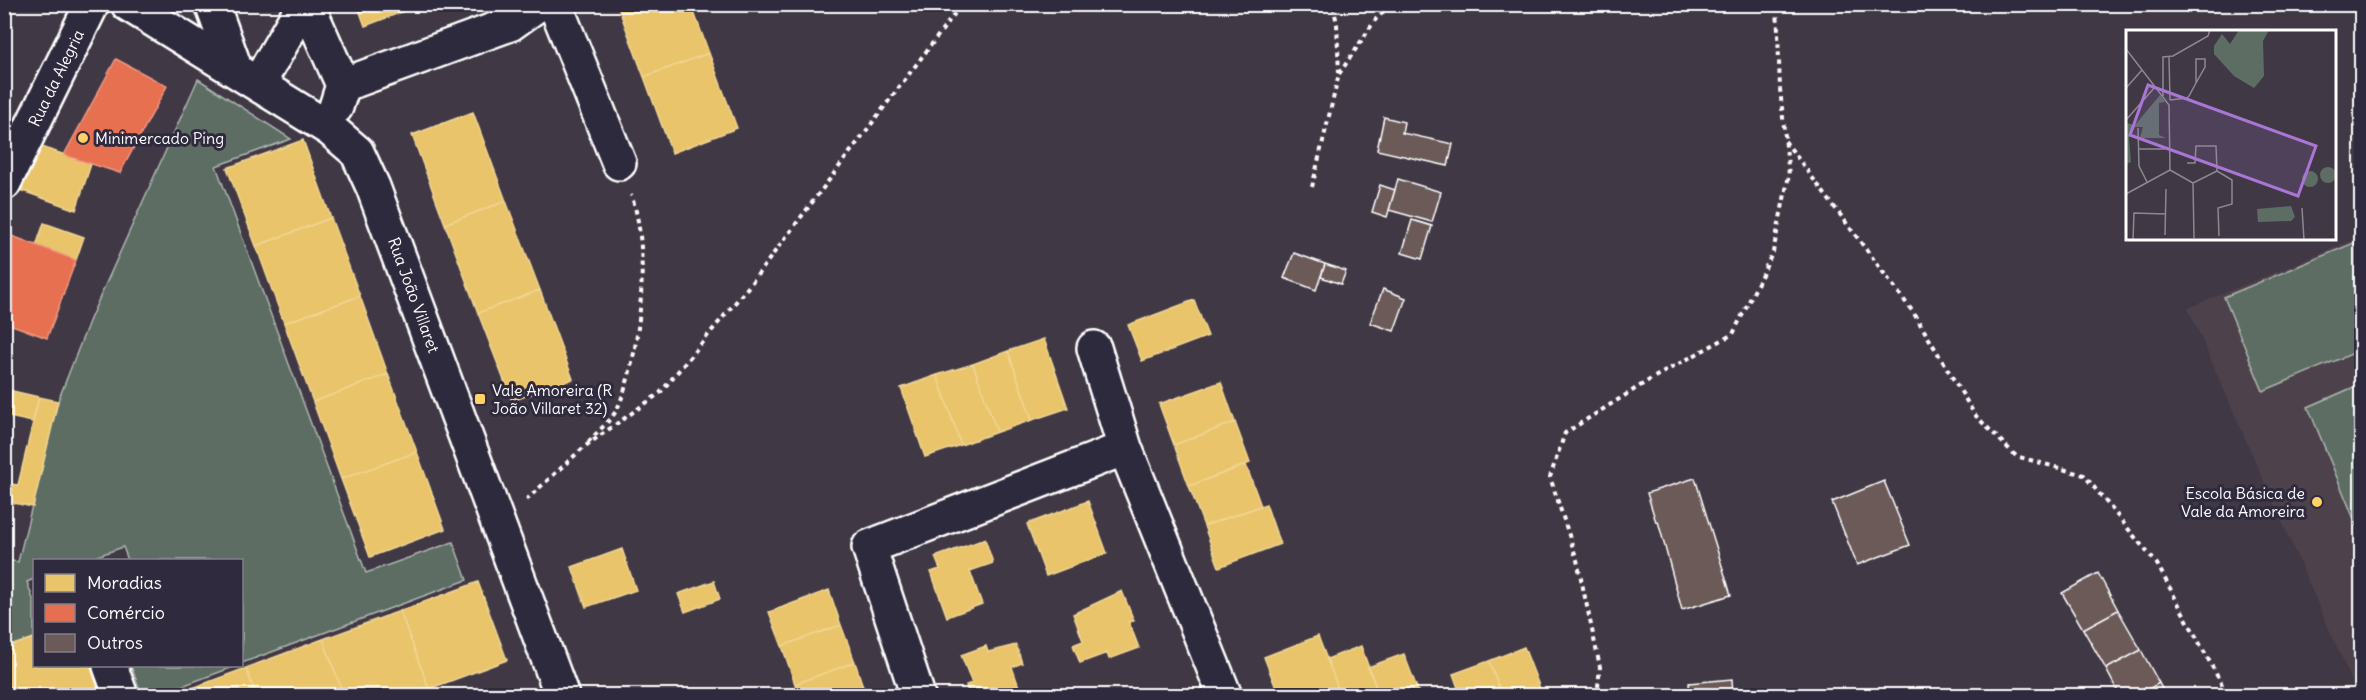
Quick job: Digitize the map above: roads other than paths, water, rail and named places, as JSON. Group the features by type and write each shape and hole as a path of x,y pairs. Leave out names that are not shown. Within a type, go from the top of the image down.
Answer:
{"street":[{"name":"Rua da Alegria","path":"4,183 92,4"},
{"path":"212,4 247,77 306,4 343,85 330,129"},
{"path":"343,85 510,24 538,4"},
{"path":"555,4 619,164"},
{"name":"Rua João Villaret","path":"143,6 247,77 330,129 357,152 374,187 562,696"},
{"path":"1094,348 1125,448 1224,696"},
{"path":"918,696 869,546 1125,448"},
{"path":"110,667 122,696"}],"place":[{"name":"Minimercado Ping","path":"83,138"},
{"name":"Vale Amoreira (R João Villaret 32)","path":"480,399"},
{"name":"Escola Básica de Vale da Amoreira","path":"2317,502"}]}
